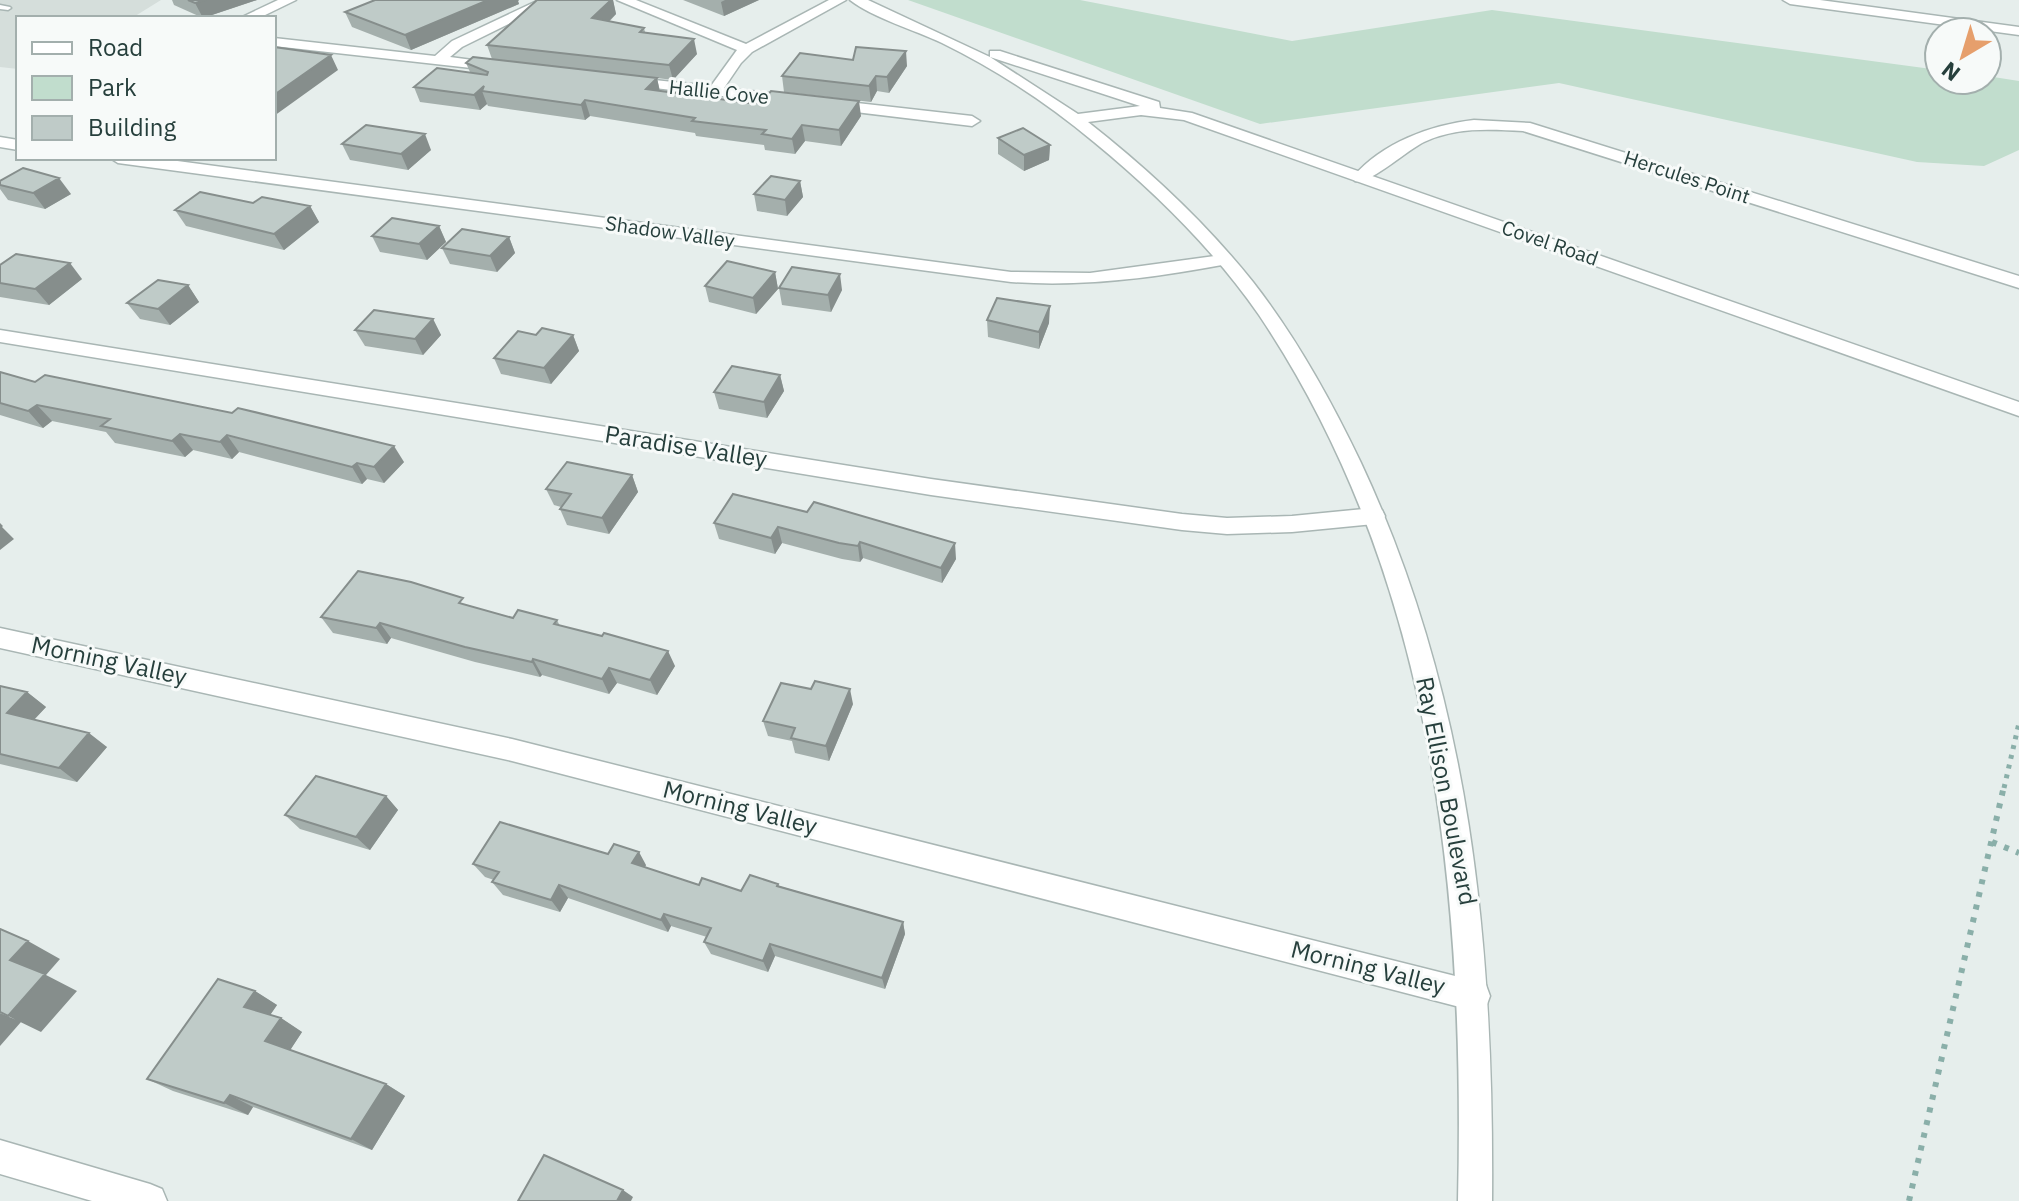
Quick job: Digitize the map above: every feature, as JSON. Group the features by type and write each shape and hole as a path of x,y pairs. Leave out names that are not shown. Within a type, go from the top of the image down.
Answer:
{"street":[{"path":"252,16 289,0"},
{"path":"438,60 457,44 550,0"},
{"path":"624,0 747,49"},
{"path":"715,91 735,60 747,49 839,0"},
{"name":"Ray Ellison Boulevard","path":"857,0 940,37 1007,72 1075,119 1168,201 1222,260 1266,313 1324,409 1374,516 1432,698 1467,891 1475,996 1478,1132 1475,1201"},
{"path":"1790,0 2019,31"},
{"path":"940,37 1187,116"},
{"path":"276,42 515,69"},
{"name":"Hallie Cove","path":"607,79 972,121"},
{"name":"Covel Road","path":"1075,119 1141,110 1187,116 2019,409"},
{"name":"Hercules Point","path":"1361,177 1422,134 1452,125 1482,123 1524,126 2019,282"},
{"name":"Shadow Valley","path":"133,160 1011,277 1067,281 1101,279 1222,260"},
{"name":"Paradise Valley","path":"0,336 931,487 1182,522 1227,526 1279,525 1374,516"},
{"name":"Morning Valley","path":"0,638 512,750 1475,996"},
{"path":"0,1157 150,1201"}],"path":[{"path":"1909,1201 2019,723"},
{"path":"1992,842 2019,853"}],"shaded area":[{"path":"0,0 161,0 135,16 16,16 16,69 0,67"}],"green space":[{"path":"908,0 1080,0 1292,41 1492,10 1923,68 1923,96 2003,96 2003,78 2019,81 2019,150 1984,166 1917,162 1559,83 1260,124"}],"building":[{"path":"375,0 488,0 405,35 345,12"},
{"path":"537,0 611,0 592,18 644,28 640,32 694,39 669,65 487,45"},
{"path":"276,47 331,55 276,94"},
{"path":"856,47 906,51 887,77 876,76 869,86 782,76 800,53 853,60"},
{"path":"473,57 657,78 646,89 749,103 761,103 771,91 859,101 839,130 802,125 792,139 762,134 766,130 692,121 695,118 585,100 581,105 482,91 484,86 474,95 414,87 437,68 487,75 488,72 466,63"},
{"path":"366,125 425,134 401,154 342,144"},
{"path":"1023,128 1050,145 1024,155 998,138"},
{"path":"23,168 59,178 33,193 0,185 0,181"},
{"path":"771,176 800,181 785,200 754,194"},
{"path":"200,192 253,203 262,197 310,206 274,234 175,210"},
{"path":"392,218 439,226 419,244 372,236"},
{"path":"462,229 509,237 490,256 442,248"},
{"path":"16,254 70,263 35,289 0,283 0,265"},
{"path":"727,261 775,272 753,298 705,286"},
{"path":"792,267 840,274 828,295 779,288"},
{"path":"158,280 188,285 158,309 127,303"},
{"path":"997,298 1050,306 1039,332 987,320"},
{"path":"374,310 433,319 415,339 355,330"},
{"path":"542,328 573,335 544,368 494,358 518,331 536,335"},
{"path":"732,366 780,375 764,402 714,392"},
{"path":"0,372 35,382 45,375 232,413 238,408 394,446 374,467 357,463 352,467 227,435 220,442 180,434 172,441 101,426 110,419 37,405 28,411 0,403"},
{"path":"567,462 632,475 602,518 560,509 571,494 546,489"},
{"path":"733,494 807,512 814,502 955,543 941,568 860,542 858,546 839,543 778,527 771,538 714,523"},
{"path":"358,571 411,582 463,598 459,603 513,618 518,610 557,620 554,624 602,636 604,633 668,651 650,680 609,668 602,679 533,659 532,662 465,647 380,623 376,628 321,617"},
{"path":"815,681 850,689 826,746 791,738 795,728 763,721 781,683 811,689"},
{"path":"0,686 27,692 7,713 89,733 59,768 0,754"},
{"path":"316,776 386,796 356,837 285,815"},
{"path":"500,822 608,854 614,844 639,852 632,863 699,885 702,878 741,891 750,875 777,886 903,922 882,978 770,944 763,961 704,942 711,928 664,914 661,920 559,885 551,900 492,882 499,872 473,864"},
{"path":"0,929 28,941 10,960 45,974 8,1016 0,1012"},
{"path":"218,979 255,991 244,1007 281,1018 265,1041 386,1084 351,1139 230,1095 224,1103 147,1079"},
{"path":"544,1155 623,1190 617,1201 518,1201"}]}
